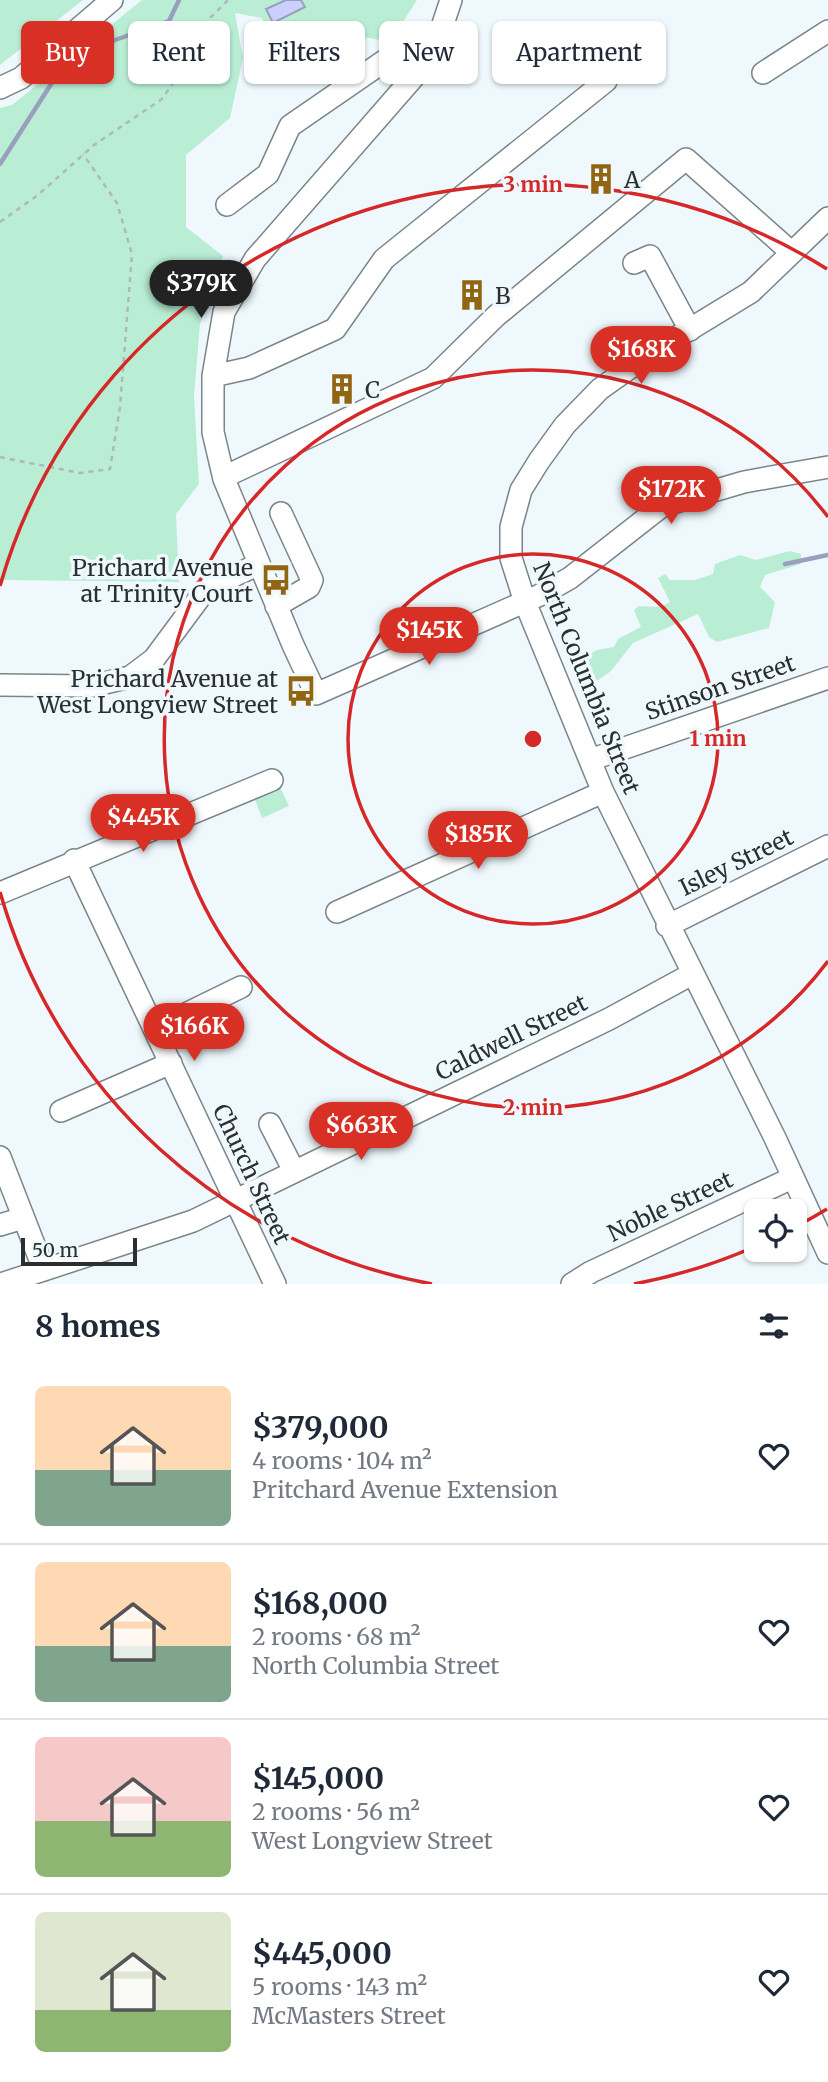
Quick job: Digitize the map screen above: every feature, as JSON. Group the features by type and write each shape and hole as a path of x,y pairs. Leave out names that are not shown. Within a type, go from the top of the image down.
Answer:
{"street":[{"path":"0,88 21,78 112,0"},
{"path":"444,21 451,0"},
{"path":"763,74 828,31"},
{"path":"227,205 268,174 290,126 379,64"},
{"path":"408,84 255,259 224,312 213,376 213,432 224,477 276,606 316,694 525,603 570,578 663,506 744,482 828,467"},
{"path":"213,376 249,368 335,329 384,259 602,84"},
{"path":"224,477 433,378 496,316 686,159 791,252"},
{"name":"North Columbia Street","path":"828,218 751,292 651,353 600,389 565,425 533,471 521,490 512,527 512,558 525,603 603,792 828,1253"},
{"path":"634,263 650,256 690,330"},
{"path":"276,606 309,587 312,580 281,513"},
{"path":"0,685 92,686 130,677 154,659 206,589 259,564"},
{"name":"Stinson Street","path":"590,761 828,678"},
{"path":"0,892 272,780"},
{"path":"337,912 603,792"},
{"name":"Isley Street","path":"667,926 828,846"},
{"name":"Church Street","path":"74,860 275,1284"},
{"name":"Caldwell Street","path":"1,1284 193,1221 609,1018 692,974"},
{"path":"155,1029 241,987"},
{"path":"61,1111 171,1063"},
{"path":"270,1124 294,1171"},
{"path":"0,1157 44,1270"},
{"name":"Noble Street","path":"572,1284 591,1272 792,1178"},
{"path":"0,1225 23,1218"}],"path":[{"path":"0,222 38,195 83,154 162,99 175,80 189,39 228,0"},
{"path":"0,457 80,473 110,469 120,407 132,254 117,203 83,154"}],"green space":[{"path":"0,0 83,0 56,21 21,21 21,49 0,65"},
{"path":"142,0 417,0 404,21 379,21 379,40 365,37 365,21 263,21 262,18 235,13 243,58 230,118 186,155 186,227 223,256 200,324 194,397 199,484 176,514 179,582 0,580 0,108 12,105 38,84 114,84 114,23"},
{"path":"790,551 801,554 801,564 765,575 760,587 775,602 769,628 717,642 709,637 698,614 633,643 611,671 597,681 580,674 571,663 597,650 614,647 618,639 641,627 634,610 639,606 660,607 670,602 658,578 665,574 670,580 695,580 713,574 715,564 740,555 756,560"},
{"path":"280,787 289,806 262,818 254,797"}],"water":[{"path":"286,0 301,0 305,7 277,21 272,21 266,9"}],"waterway":[{"path":"0,164 62,67 115,40 169,21 179,0"},
{"path":"785,564 828,555"}],"place":[{"name":"A","path":"601,179"},
{"name":"B","path":"472,295"},
{"name":"C","path":"342,389"},
{"name":"Prichard Avenue at Trinity Court","path":"276,580"},
{"name":"Prichard Avenue at West Longview Street","path":"301,691"}]}
